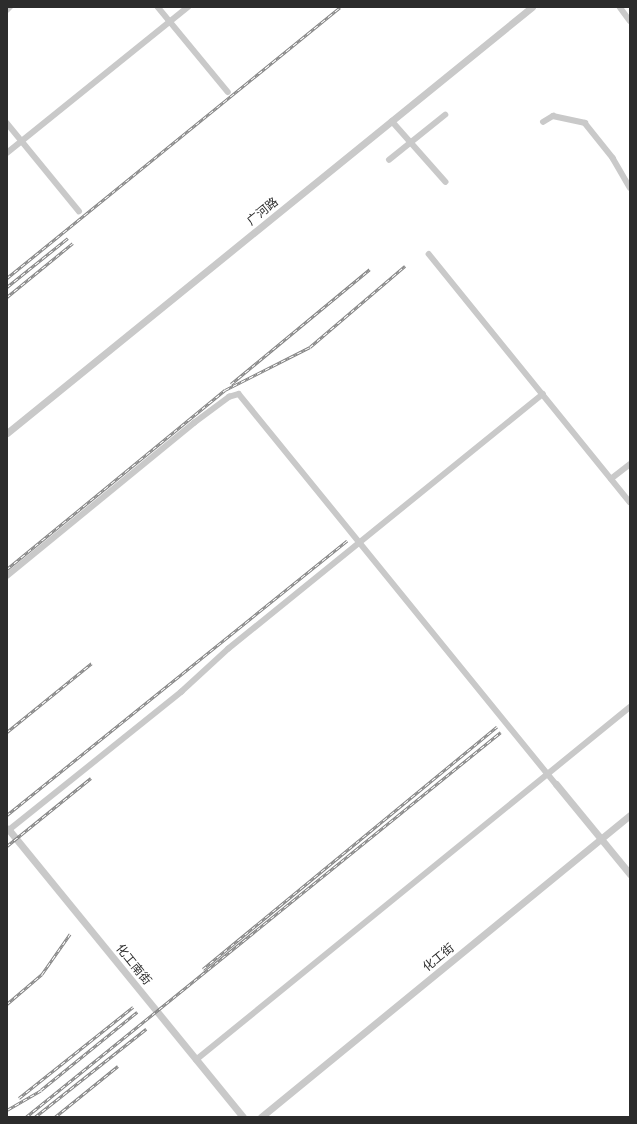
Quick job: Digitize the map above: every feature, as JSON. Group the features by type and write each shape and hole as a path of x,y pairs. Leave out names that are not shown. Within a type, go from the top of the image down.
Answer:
{"street":[{"path":"7,10 10,7"},
{"path":"158,7 228,92"},
{"path":"7,153 188,7"},
{"name":"广河路","path":"7,433 532,7"},
{"path":"620,7 630,21"},
{"path":"389,160 445,114"},
{"path":"543,122 553,116 585,123 613,158 630,188"},
{"path":"392,121 446,182"},
{"path":"7,123 79,211"},
{"path":"429,254 630,502"},
{"path":"7,576 194,423 236,393 246,399 630,874"},
{"path":"8,829 542,394"},
{"path":"611,479 630,464"},
{"path":"196,1060 630,707"},
{"name":"化工街","path":"261,1117 630,815"},
{"name":"化工南街","path":"8,829 196,1060 239,1116"}],"railway":[{"path":"7,278 340,7"},
{"path":"7,287 68,238"},
{"path":"7,297 73,243"},
{"path":"7,569 225,390 310,347 405,266"},
{"path":"231,384 370,269"},
{"path":"7,815 347,541"},
{"path":"7,732 92,663"},
{"path":"203,969 497,727"},
{"path":"26,1117 501,732"},
{"path":"7,846 91,778"},
{"path":"7,1004 42,974 70,934"},
{"path":"19,1098 133,1007"},
{"path":"7,1110 41,1090 137,1012"},
{"path":"35,1117 146,1029"},
{"path":"55,1117 118,1066"}]}
